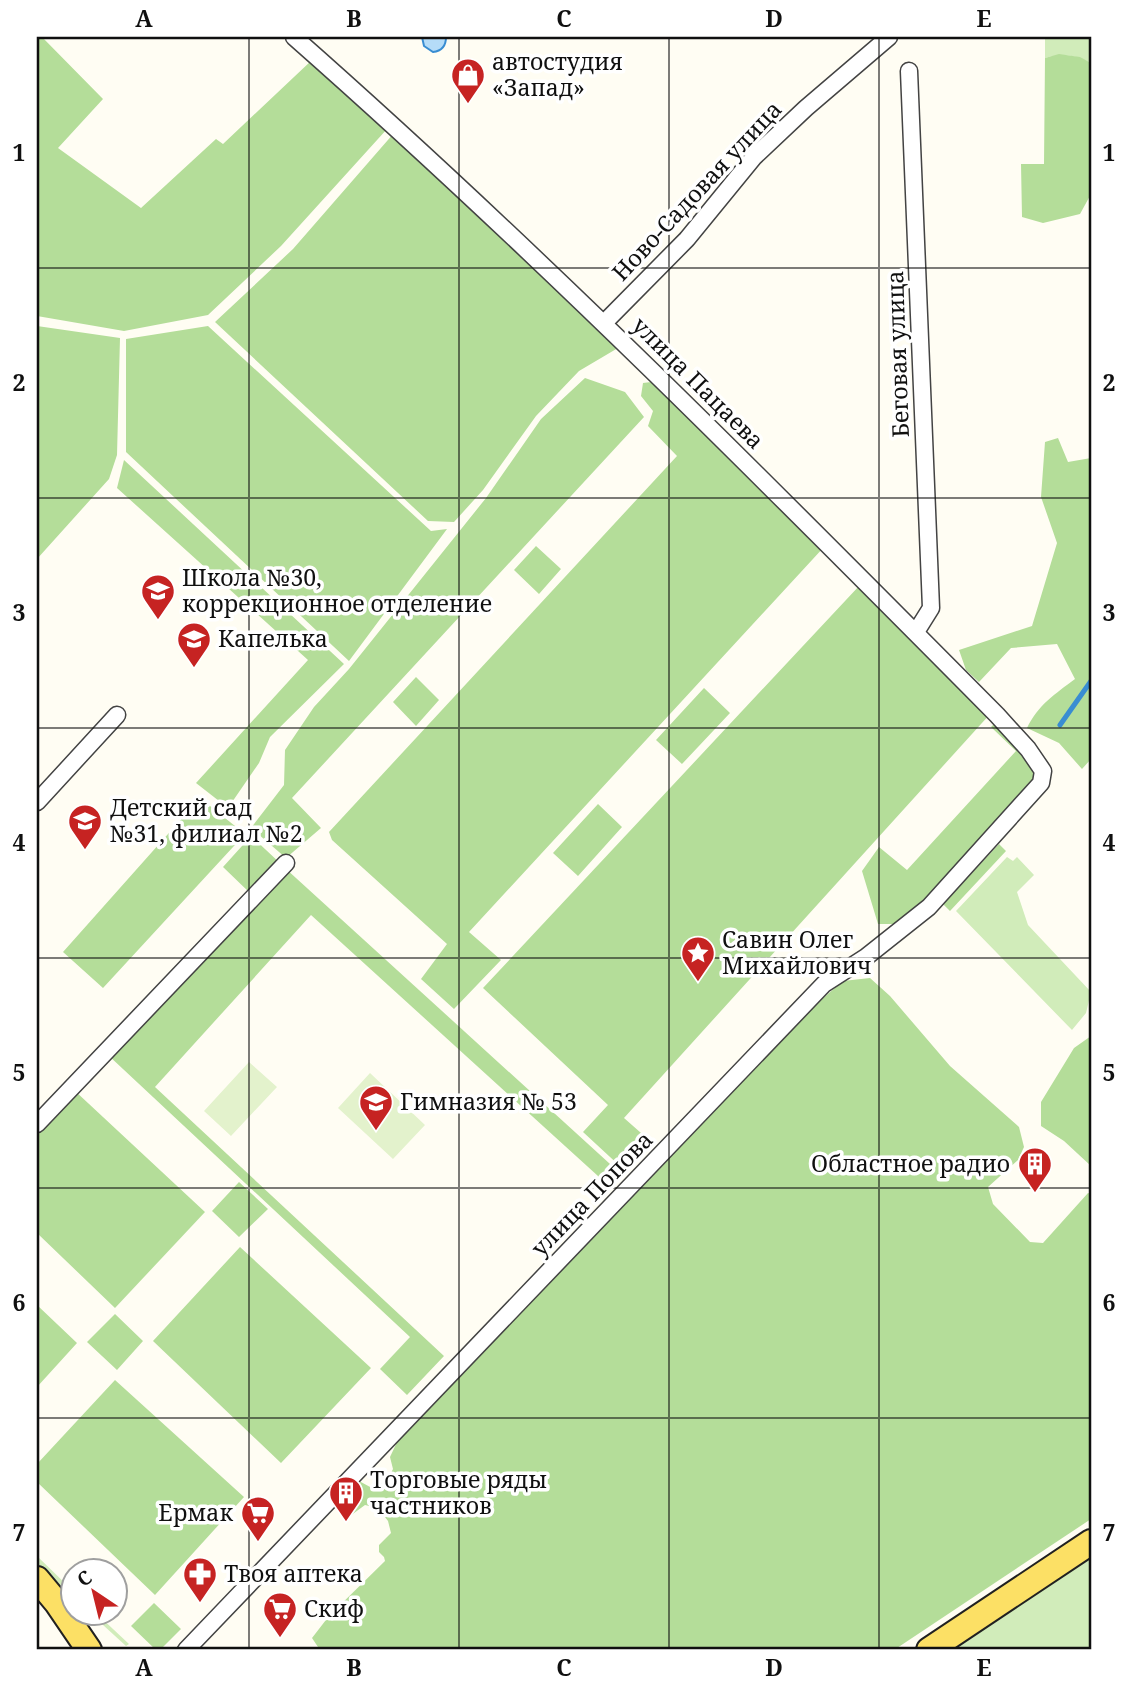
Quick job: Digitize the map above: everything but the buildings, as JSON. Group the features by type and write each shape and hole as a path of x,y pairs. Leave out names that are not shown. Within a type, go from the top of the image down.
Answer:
{"main road":[{"path":"929,1650 1091,1542"},
{"path":"37,1579 89,1650"}],"street":[{"name":"улица Пацаева","path":"294,37 604,323 916,632 1028,749 1043,772 1041,783"},
{"name":"Ново-Садовая улица","path":"604,323 687,239 754,158 889,37"},
{"name":"Беговая улица","path":"909,71 931,608 916,632"},
{"path":"37,802 117,715"},
{"name":"улица Попова","path":"186,1650 824,984 866,957 929,907 1041,783"},
{"path":"37,1124 286,863"}],"green space":[{"path":"37,37 42,37 103,99 58,148 141,208 216,139 223,144 312,60 387,129 281,246 208,315 124,331 37,316"},
{"path":"1045,37 1091,37 1091,63 1069,56 1045,58"},
{"path":"1059,54 1080,57 1091,63 1091,194 1080,214 1043,223 1022,217 1021,164 1044,164 1045,58"},
{"path":"394,133 623,345 579,371 536,416 483,490 454,522 428,521 215,322 293,249"},
{"path":"37,326 120,338 117,455 109,479 37,559"},
{"path":"208,326 431,531 447,529 349,661 126,452 126,339"},
{"path":"585,378 625,392 644,417 292,798 321,828 286,858 251,828 284,785 285,750 314,707 349,669 486,498 541,419"},
{"path":"659,381 824,547 469,932 501,960 454,1009 421,979 447,944 332,840 329,832 677,456 648,426 653,411 641,396 643,383"},
{"path":"1058,438 1068,462 1091,458 1091,759 1082,769 1059,743 1027,728 1042,706 1075,679 1057,644 1011,648 979,682 966,670 959,650 1032,626 1057,543 1041,497 1045,442"},
{"path":"124,460 344,664 270,737 259,763 228,808 196,783 308,660 117,488"},
{"path":"536,546 561,569 539,594 514,570"},
{"path":"860,585 991,713 624,1118 649,1140 623,1169 583,1132 608,1105 483,988"},
{"path":"416,677 439,700 416,726 393,702"},
{"path":"704,688 730,713 682,764 656,740"},
{"path":"998,720 1039,771 1037,782 930,903 901,924 878,924 862,871 879,847 907,870 1016,751 991,727"},
{"path":"200,798 245,834 103,988 63,952"},
{"path":"598,804 622,827 578,876 553,853"},
{"path":"251,836 281,864 251,894 223,867"},
{"path":"999,844 1006,851 950,911 943,904"},
{"path":"1007,857 1013,861 1017,857 1034,875 1017,892 1028,925 1091,992 1086,1013 1072,1030 956,911"},
{"path":"285,868 621,1174 609,1186 311,915 155,1087 444,1356 407,1395 380,1369 410,1337 108,1055"},
{"path":"870,978 890,996 950,1066 1019,1127 1024,1147 1018,1160 988,1187 993,1204 1030,1242 1043,1243 1088,1193 1091,1194 1091,1519 894,1650 320,1650 312,1638 329,1616 385,1561 379,1552 379,1545 391,1533 388,1521 378,1508 365,1505 350,1516 336,1508 335,1502 348,1487 359,1481 372,1488 387,1481 393,1469 390,1457 398,1440 815,1005 843,981"},
{"path":"1091,1036 1091,1166 1064,1141 1041,1126 1041,1102 1074,1048"},
{"path":"249,1062 277,1087 231,1136 204,1111"},
{"path":"370,1073 425,1125 393,1159 338,1108"},
{"path":"74,1090 205,1212 115,1308 37,1233 37,1128"},
{"path":"239,1182 268,1209 239,1237 212,1211"},
{"path":"240,1247 371,1368 281,1463 153,1341"},
{"path":"37,1305 77,1343 37,1387"},
{"path":"115,1314 143,1341 117,1370 87,1342"},
{"path":"115,1380 244,1497 155,1595 130,1571 130,1558 116,1558 37,1482 37,1464"},
{"path":"1091,1553 1091,1650 946,1650"},
{"path":"37,1556 60,1578 60,1585 37,1563"},
{"path":"154,1603 181,1629 160,1650 156,1650 131,1626"},
{"path":"106,1628 112,1628 129,1644 126,1646"}],"water":[{"path":"422,37 446,37 446,40 441,49 433,52 424,46"}],"waterway":[{"path":"1060,725 1091,681"}],"place":[{"name":"автостудия «Запад»","path":"468,105"},
{"name":"Школа №30, коррекционное отделение","path":"158,621"},
{"name":"Капелька","path":"194,669"},
{"name":"Детский сад №31, филиал №2","path":"85,851"},
{"name":"Савин Олег Михайлович","path":"698,983"},
{"name":"Гимназия № 53","path":"376,1132"},
{"name":"Областное радио","path":"1035,1194"},
{"name":"Торговые ряды частников","path":"346,1523"},
{"name":"Ермак","path":"258,1543"},
{"name":"Твоя аптека","path":"200,1604"},
{"name":"Скиф","path":"280,1639"}]}
